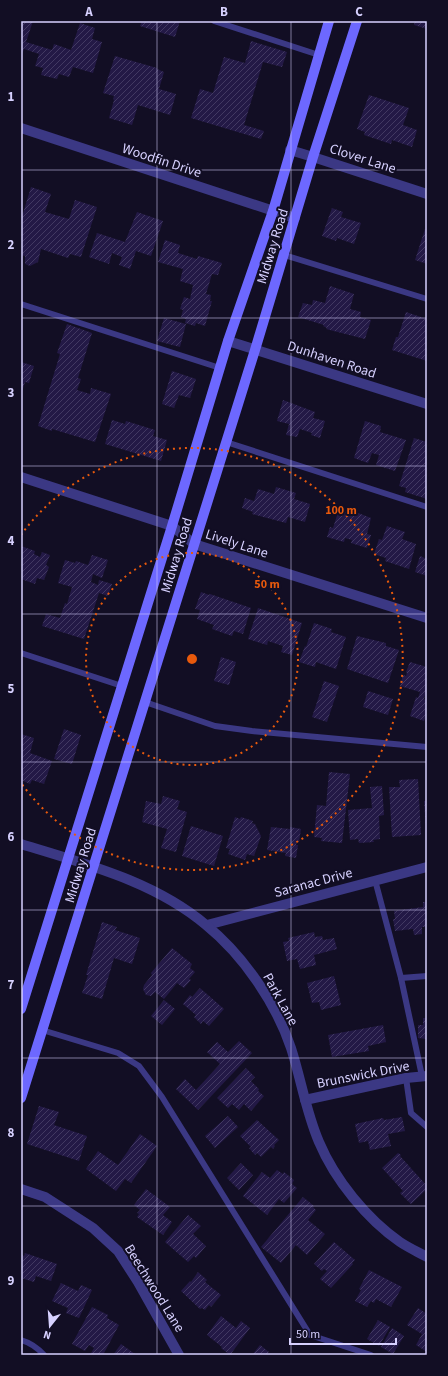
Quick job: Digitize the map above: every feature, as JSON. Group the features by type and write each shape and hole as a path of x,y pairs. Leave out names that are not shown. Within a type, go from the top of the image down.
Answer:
{"main road":[{"name":"Midway Road","path":"21,1009 172,526 228,341 273,211 329,21"},
{"name":"Midway Road","path":"21,1098 255,350 356,21"}],"street":[{"name":"Woodfin Drive","path":"21,128 295,218"},
{"name":"Clover Lane","path":"290,150 427,194"},
{"name":"Dunhaven Road","path":"228,341 427,404"},
{"name":"Lively Lane","path":"21,477 172,526 194,544 427,618"},
{"name":"Park Lane","path":"21,844 94,867 152,890 181,906 207,925 235,952 261,988 280,1020 291,1048 305,1100 320,1143 341,1180 367,1213 400,1241 427,1257"},
{"name":"Saranac Drive","path":"207,925 427,866"},
{"name":"Brunswick Drive","path":"305,1100 406,1078 424,1076"},
{"name":"Beechwood Lane","path":"21,1189 45,1197 93,1228 118,1251 138,1282 179,1355"}],"lane":[{"path":"214,21 319,55"},
{"path":"284,255 427,299"},
{"path":"21,304 220,368"},
{"path":"226,442 427,507"},
{"path":"21,654 122,686"},
{"path":"145,702 215,726 252,732 427,747"},
{"path":"375,880 401,978 424,1076"},
{"path":"401,978 427,976"},
{"path":"42,1030 118,1053 139,1066 162,1097 310,1335 371,1355"},
{"path":"406,1078 411,1113 427,1127"},
{"path":"21,1340 30,1342 44,1355"}],"building":[{"path":"21,21 33,21 26,42 52,50 54,44 71,50 80,23 95,28 92,39 102,42 93,73 73,67 69,77 59,74 57,79 41,75 43,68 35,66 39,54 24,49 21,57"},
{"path":"142,21 180,21 175,37 140,26"},
{"path":"415,21 427,21 427,29 414,25"},
{"path":"251,41 287,52 282,67 263,62 244,125 264,131 261,139 191,118 200,89 213,93 224,57 245,63"},
{"path":"115,56 157,68 164,72 159,89 176,94 170,115 138,105 132,125 109,118 114,96 103,93"},
{"path":"369,95 409,108 403,125 417,130 412,147 392,140 391,144 364,135 365,132 357,129"},
{"path":"31,187 51,194 45,212 69,219 75,200 97,207 81,257 70,254 68,258 41,249 38,262 30,266 25,264 25,256 21,255 21,220"},
{"path":"332,208 343,212 341,217 361,223 354,244 337,238 336,241 322,236"},
{"path":"137,212 163,221 151,256 136,251 130,269 119,265 122,257 112,253 109,264 89,257 97,233 125,242"},
{"path":"425,229 427,230 427,264 415,260"},
{"path":"165,240 180,245 178,253 197,259 198,256 222,263 218,275 212,274 206,294 211,295 210,301 212,301 205,326 196,323 195,326 185,323 186,319 181,317 183,310 180,309 184,297 190,299 193,285 180,281 183,269 158,262"},
{"path":"330,286 354,294 350,309 361,312 360,317 371,320 365,339 326,329 327,328 323,326 324,325 298,317 303,303 312,305 313,300 325,303"},
{"path":"406,312 427,319 427,361 392,350"},
{"path":"164,318 186,324 180,347 157,341"},
{"path":"67,324 92,333 78,378 81,379 77,390 90,394 91,388 111,394 95,442 38,426 60,354 57,353"},
{"path":"21,362 34,366 29,383 25,382 21,395"},
{"path":"172,371 196,379 190,398 179,395 174,408 162,404"},
{"path":"283,400 315,412 313,418 325,421 320,438 311,435 312,433 300,429 297,437 286,435 289,424 277,421"},
{"path":"112,420 125,424 126,421 155,430 153,436 167,440 161,461 105,444"},
{"path":"365,421 381,426 380,432 406,440 395,471 376,465 379,455 372,453 368,463 354,458"},
{"path":"414,438 427,442 427,499 405,492 406,488 399,486"},
{"path":"276,487 296,493 294,499 310,504 305,522 288,517 286,523 252,514 253,512 242,508 245,498 254,501 258,489 274,494"},
{"path":"339,509 348,511 348,509 371,518 367,534 371,535 367,548 351,543 352,540 345,538 344,542 327,537 330,527 333,528"},
{"path":"387,526 405,532 402,539 416,544 409,569 385,561 386,558 374,554 379,539 382,540"},
{"path":"21,546 35,551 34,554 40,557 42,552 50,555 46,565 49,567 44,580 37,578 35,584 21,579"},
{"path":"92,555 108,560 102,578 93,574 91,582 98,585 99,580 112,584 108,596 99,593 84,639 42,626 46,614 60,618 65,603 67,604 72,587 58,583 65,560 75,563 76,561 88,565"},
{"path":"420,556 427,559 427,576 415,572"},
{"path":"201,592 251,608 243,634 234,631 232,636 212,629 214,625 197,619 200,610 195,609"},
{"path":"258,608 302,623 292,655 281,652 283,646 268,641 267,645 248,639"},
{"path":"314,623 332,629 331,632 346,637 336,669 316,662 315,667 299,662"},
{"path":"357,636 386,643 386,646 399,650 388,683 347,669"},
{"path":"221,657 236,662 229,685 214,681"},
{"path":"410,662 427,667 427,688 424,699 427,700 427,713 424,721 410,716 416,697 418,698 420,692 400,686 403,675 406,676"},
{"path":"324,681 339,686 327,722 312,717"},
{"path":"368,691 393,699 388,715 363,707"},
{"path":"64,729 81,735 72,764 54,759"},
{"path":"21,734 34,738 30,753 52,761 44,784 32,780 30,784 21,780"},
{"path":"329,772 350,774 342,843 321,841 322,838 314,837 317,805 326,806"},
{"path":"418,779 421,835 392,837 389,787 400,787 399,780"},
{"path":"382,786 384,815 379,816 380,839 373,840 374,842 359,843 358,839 350,840 348,810 372,808 370,787"},
{"path":"163,796 180,801 177,809 187,812 176,852 161,848 167,829 142,822 146,801 161,804"},
{"path":"424,801 427,801 427,826 426,826"},
{"path":"235,817 240,819 241,817 253,821 252,823 255,824 261,836 254,856 247,854 245,860 228,854 230,849 226,848"},
{"path":"191,826 223,836 214,866 182,856"},
{"path":"271,827 290,829 290,827 301,829 299,842 297,841 296,845 298,845 296,858 285,856 286,853 267,850"},
{"path":"423,902 427,902 427,927 422,927 422,934 414,935 413,929 395,931 393,919 395,919 394,911 423,907"},
{"path":"102,922 117,927 115,930 140,938 132,964 114,958 102,999 82,993"},
{"path":"314,932 315,937 322,936 323,940 334,938 337,949 314,955 316,965 300,969 297,959 287,961 283,942 289,941 288,938"},
{"path":"172,948 192,964 190,968 195,972 189,979 191,980 184,988 177,983 164,999 155,992 151,996 146,995 143,989 144,985 152,975 151,973"},
{"path":"334,976 341,1005 321,1010 319,1002 312,1003 307,983"},
{"path":"200,988 224,1009 209,1026 203,1021 201,1024 194,1017 196,1015 183,1004 190,995 192,997"},
{"path":"164,1000 175,1009 162,1025 151,1016"},
{"path":"423,1018 427,1018 427,1039 418,1038 418,1025 423,1025"},
{"path":"383,1025 386,1042 368,1046 369,1051 332,1057 328,1035"},
{"path":"239,1041 252,1053 198,1110 176,1089 185,1079 196,1090 220,1064 207,1052 217,1042 228,1052"},
{"path":"246,1068 255,1077 251,1081 259,1089 258,1091 264,1096 251,1111 244,1104 239,1110 232,1104 228,1108 217,1098"},
{"path":"39,1106 59,1112 54,1125 87,1136 79,1161 27,1144"},
{"path":"228,1116 238,1127 215,1148 205,1136"},
{"path":"402,1117 405,1131 388,1134 391,1146 370,1150 368,1141 359,1143 355,1124 383,1118 384,1120"},
{"path":"257,1120 279,1140 274,1145 275,1146 273,1149 271,1147 261,1157 257,1153 255,1155 249,1148 251,1147 240,1136"},
{"path":"140,1134 157,1146 131,1183 125,1179 116,1191 86,1169 98,1151 118,1165"},
{"path":"398,1153 427,1186 427,1189 411,1204 400,1193 403,1191 382,1168"},
{"path":"241,1163 253,1175 239,1190 227,1178"},
{"path":"277,1170 283,1174 284,1172 294,1180 292,1184 297,1188 284,1203 279,1199 267,1215 243,1196 262,1172 270,1178"},
{"path":"146,1189 170,1207 163,1215 172,1222 163,1235 137,1217 139,1214 137,1213 140,1210 134,1205"},
{"path":"303,1197 314,1206 313,1207 316,1210 308,1220 325,1234 307,1255 296,1245 281,1263 261,1247"},
{"path":"188,1215 201,1226 193,1234 206,1246 196,1258 194,1256 188,1262 165,1242"},
{"path":"334,1242 355,1260 331,1288 320,1279 327,1271 324,1269 322,1271 314,1264"},
{"path":"25,1253 57,1264 51,1281 36,1276 34,1282 21,1278 21,1255 24,1256"},
{"path":"369,1270 402,1287 391,1307 376,1299 374,1303 371,1301 367,1307 355,1301 361,1290 359,1289"},
{"path":"198,1272 207,1280 205,1282 221,1295 211,1307 209,1305 205,1310 202,1308 200,1309 181,1291 190,1281 191,1282"},
{"path":"61,1283 78,1291 81,1285 92,1290 79,1318 66,1313 68,1308 52,1301"},
{"path":"92,1307 108,1315 107,1318 119,1325 103,1355 90,1355 94,1348 89,1345 85,1351 72,1344"},
{"path":"418,1308 427,1314 427,1352 416,1345 422,1334 407,1325"},
{"path":"221,1316 236,1328 241,1321 250,1328 230,1355 207,1335"},
{"path":"378,1320 390,1327 379,1346 367,1339"},
{"path":"392,1328 404,1336 393,1354 381,1347"},
{"path":"121,1344 135,1354 113,1355"},
{"path":"260,1345 269,1352 267,1355 252,1355"}]}
